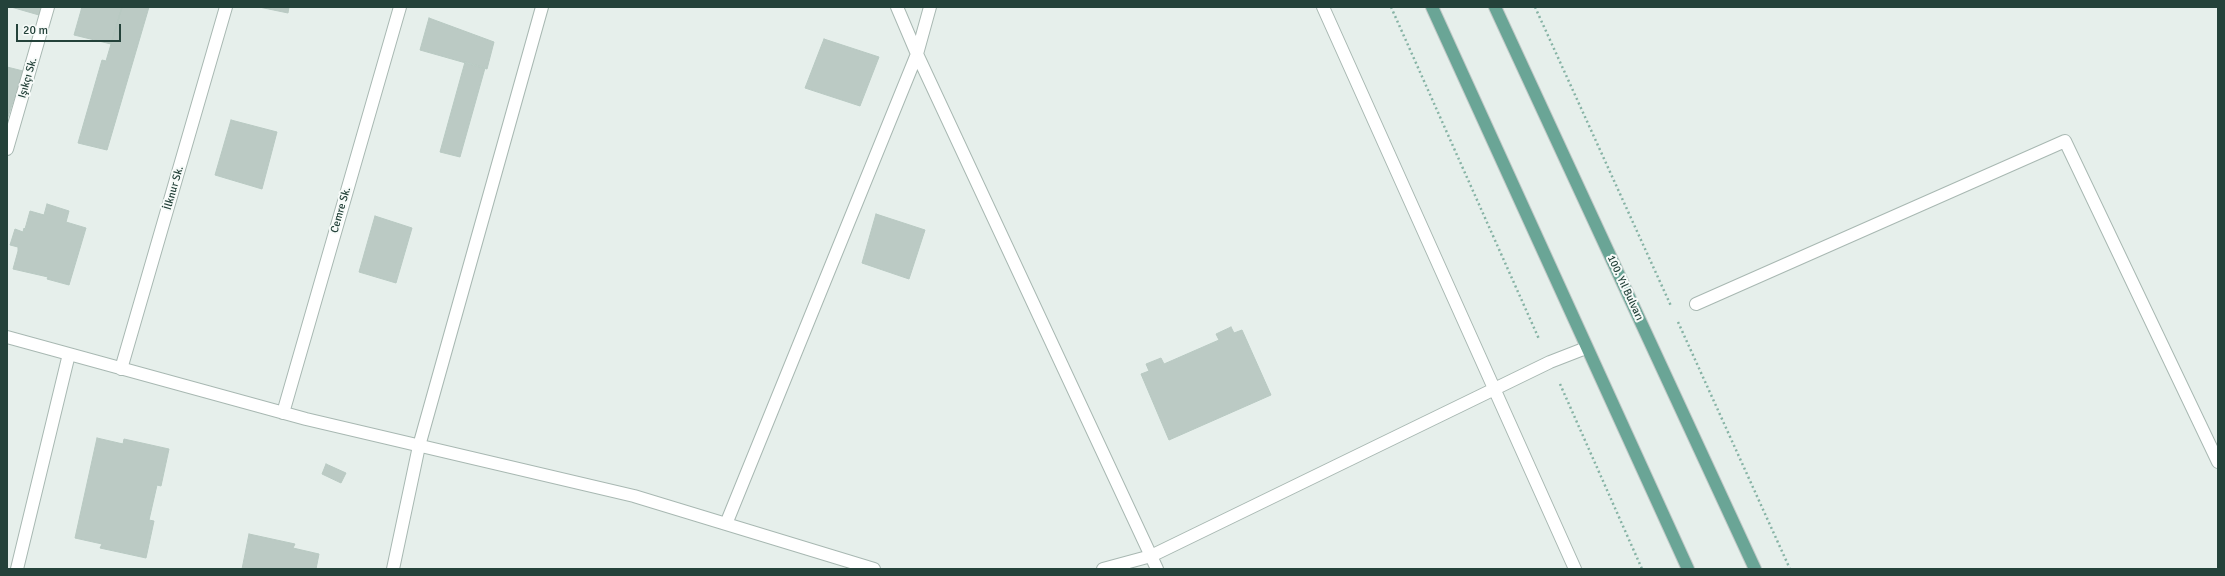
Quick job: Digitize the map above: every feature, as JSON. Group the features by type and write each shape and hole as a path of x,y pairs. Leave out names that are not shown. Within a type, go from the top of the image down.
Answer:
{"main road":[{"path":"1432,7 1586,348 1688,569"},
{"name":"100. Yıl Bulvarı","path":"1495,7 1754,569"}],"street":[{"name":"Işıkçı Sk.","path":"7,149 48,7"},
{"name":"İlknur Sk.","path":"121,369 226,7"},
{"name":"Cemre Sk.","path":"283,413 400,7"},
{"path":"393,569 419,446 542,7"},
{"path":"897,7 916,54 1157,569"},
{"path":"726,524 916,54 930,7"},
{"path":"1323,7 1575,569"},
{"path":"1696,304 2065,142 2218,462"},
{"path":"7,337 283,413 634,496 874,569"},
{"path":"1103,569 1151,556 1550,362 1586,348"},
{"path":"17,569 69,354"}],"path":[{"path":"1391,7 1642,569"},
{"path":"1534,7 1672,310"},
{"path":"1676,317 1790,569"}],"building":[{"path":"11,7 42,7 39,15"},
{"path":"82,7 122,7 111,44 74,35"},
{"path":"122,7 149,7 107,150 78,143 102,60 106,61"},
{"path":"259,7 289,7 288,13"},
{"path":"429,18 494,42 487,69 420,50"},
{"path":"824,39 879,57 860,106 805,88"},
{"path":"465,62 485,68 460,157 440,152"},
{"path":"7,67 23,71 7,120"},
{"path":"231,120 277,132 262,189 215,175"},
{"path":"47,204 69,211 66,222 86,228 69,285 47,279 48,277 13,269 18,247 10,245 15,229 23,232 30,211 44,215"},
{"path":"876,214 925,230 909,279 862,263"},
{"path":"375,216 412,228 396,283 359,272"},
{"path":"1231,327 1234,333 1242,330 1271,395 1169,440 1141,374 1149,371 1146,364 1161,358 1164,364 1219,340 1216,334"},
{"path":"97,438 123,444 124,439 169,449 161,486 157,485 149,520 154,521 146,558 100,548 102,544 75,538"},
{"path":"326,464 346,473 341,483 322,474"},
{"path":"249,534 295,544 293,548 319,554 316,569 242,569"}]}
